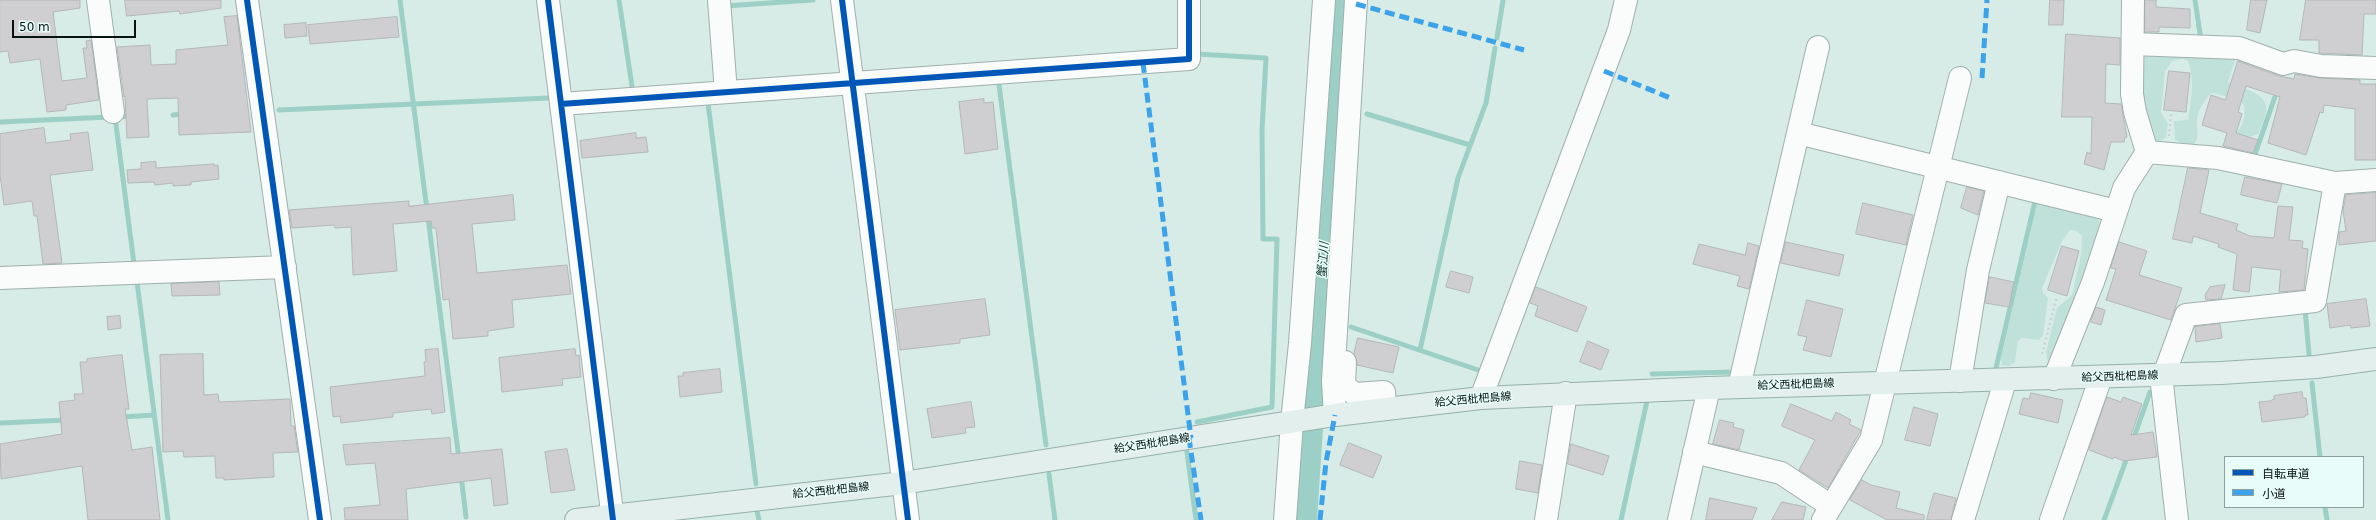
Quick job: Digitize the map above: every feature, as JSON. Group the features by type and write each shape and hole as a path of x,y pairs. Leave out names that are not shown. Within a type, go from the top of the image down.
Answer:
{"main road":[{"name":"給父西枇杷島線","path":"576,520 613,518 903,483 1335,415 1481,398 1566,393 1708,388 2162,375 2316,367 2376,359"}],"street":[{"path":"98,0 113,112"},
{"path":"247,0 320,520"},
{"path":"548,0 613,518"},
{"path":"719,0 726,92"},
{"path":"842,0 908,520"},
{"path":"561,104 1189,59 1189,0"},
{"path":"1285,520 1292,422 1300,343 1324,0"},
{"path":"1335,415 1333,381 1356,0"},
{"path":"1481,398 1619,30 1626,0"},
{"path":"2045,379 2093,282 2124,188 2147,152 2134,106 2133,0"},
{"path":"2133,44 2239,48 2283,64 2294,61 2321,66 2376,68"},
{"path":"1739,387 1818,47"},
{"path":"1694,452 1781,473 1827,513 1871,440 1960,78"},
{"path":"1798,134 2116,211"},
{"path":"2147,152 2218,158 2335,184 2376,180"},
{"path":"1960,381 1978,270 1999,182"},
{"path":"2177,520 2162,375 2186,315 2315,301 2335,184"},
{"path":"0,278 285,267"},
{"path":"1346,328 1344,386 1355,394 1384,392 1385,409"},
{"path":"2051,520 2101,377"},
{"path":"1963,520 2005,380"},
{"path":"1678,520 1708,388"},
{"path":"1546,520 1566,393"}],"path":[{"path":"2045,379 2057,296"}],"shaded area":[{"path":"2138,50 2236,57 2228,82 2257,94 2265,102 2266,114 2258,134 2244,139 2233,136 2243,122 2245,114 2244,105 2239,100 2211,93 2202,105 2199,112 2197,119 2197,137 2192,148 2175,139 2174,121 2188,120 2191,98 2192,83 2190,68 2188,61 2183,59 2172,61 2165,71 2161,112 2168,124 2166,137 2156,144 2151,142 2139,104"},
{"path":"2038,199 2096,215 2104,232 2055,363 2047,359 2046,352 2057,308 2072,295 2081,255 2082,236 2077,231 2070,230 2062,241 2042,288 2043,293 2048,298 2043,335 2039,340 2022,338 2018,341 2015,362 2009,366 2002,365 2001,359"}],"water":[{"name":"蟹江川","path":"1332,0 1351,0 1317,520 1295,520"}],"building":[{"path":"0,0 80,0 80,8 53,12 62,81 87,78 83,48 87,48 86,41 91,40 99,100 66,105 66,110 47,112 40,59 10,63 8,51 0,52"},
{"path":"125,0 221,0 221,8 180,14 179,11 127,16"},
{"path":"2050,0 2064,0 2063,25 2049,25"},
{"path":"2145,0 2156,0 2156,7 2190,9 2190,28 2159,27 2159,32 2145,32"},
{"path":"2251,0 2267,0 2260,33 2247,30"},
{"path":"2306,0 2376,0 2376,14 2364,14 2362,55 2319,53 2319,40 2300,40"},
{"path":"237,16 251,132 179,135 178,98 147,99 149,137 127,138 125,96 124,97 117,47 150,45 151,65 176,64 176,50 228,45 224,17"},
{"path":"397,17 399,37 310,44 308,25"},
{"path":"306,23 307,36 285,38 284,25"},
{"path":"2066,34 2120,38 2120,65 2106,64 2105,103 2121,104 2127,137 2125,137 2124,142 2111,142 2104,170 2084,164 2087,152 2091,154 2092,117 2062,117"},
{"path":"2238,61 2279,76 2294,79 2295,74 2320,78 2360,80 2360,84 2376,84 2376,160 2355,160 2355,109 2324,105 2323,113 2320,112 2306,155 2268,143 2280,97 2246,86 2238,112 2242,114 2236,133 2258,140 2253,153 2223,146 2227,133 2202,125 2211,95 2225,100"},
{"path":"2169,71 2190,73 2186,112 2164,110"},
{"path":"984,99 984,103 993,102 998,149 965,154 959,102"},
{"path":"44,128 46,143 71,140 70,134 88,132 93,170 50,175 62,263 43,264 37,216 34,216 32,201 4,205 0,175 0,134"},
{"path":"636,133 636,138 646,137 648,152 582,158 580,141"},
{"path":"156,162 156,168 218,165 219,179 191,182 191,185 173,186 173,183 155,185 154,182 128,183 127,170 141,169 141,163"},
{"path":"2188,168 2209,170 2200,213 2238,224 2236,230 2250,236 2274,238 2278,206 2293,207 2289,240 2303,241 2302,248 2308,249 2304,290 2279,292 2281,270 2252,267 2249,292 2233,290 2237,254 2218,247 2219,244 2193,236 2192,243 2173,239"},
{"path":"2245,177 2282,184 2277,203 2241,195"},
{"path":"1967,187 1984,191 1978,215 1961,208"},
{"path":"2376,193 2376,241 2339,245 2339,232 2346,231 2343,210 2346,195"},
{"path":"513,195 515,220 472,224 477,273 567,265 571,294 512,300 514,327 488,331 488,336 453,339 449,299 443,300 436,228 432,228 431,221 393,224 397,271 353,275 351,227 335,228 334,225 292,228 289,210 409,201 409,206"},
{"path":"1863,203 1913,215 1906,245 1856,234"},
{"path":"1786,242 1844,255 1839,276 1781,263"},
{"path":"2119,242 2147,251 2139,275 2182,288 2171,320 2106,300 2116,269 2111,268"},
{"path":"1748,243 1759,246 1749,289 1737,286 1740,276 1693,264 1699,244 1745,255"},
{"path":"2062,246 2079,251 2067,296 2048,290"},
{"path":"1451,271 1473,277 1469,293 1446,287"},
{"path":"1990,277 2014,282 2009,307 1985,303"},
{"path":"219,282 220,295 172,296 171,284"},
{"path":"2225,285 2221,299 2206,300 2205,295 2210,287"},
{"path":"1536,287 1587,307 1577,332 1535,316 1538,306 1530,303"},
{"path":"985,299 990,335 960,339 960,343 900,350 895,310"},
{"path":"2366,299 2370,326 2351,328 2350,325 2330,328 2327,304"},
{"path":"1807,300 1843,309 1831,357 1803,350 1807,337 1798,335"},
{"path":"2096,307 2105,310 2101,325 2091,322"},
{"path":"120,316 121,328 108,330 107,317"},
{"path":"2220,324 2222,338 2196,342 2195,327"},
{"path":"1358,338 1399,347 1393,373 1357,365 1354,354"},
{"path":"1588,341 1609,350 1601,370 1580,362"},
{"path":"438,349 445,412 432,414 431,409 393,413 393,417 341,423 340,416 333,417 330,387 425,376 425,350"},
{"path":"575,349 576,356 579,355 581,377 562,379 563,385 502,392 499,358"},
{"path":"203,354 204,395 218,394 219,402 290,399 291,426 294,426 298,452 273,453 274,477 224,480 224,478 216,478 215,456 184,457 183,451 163,452 160,355"},
{"path":"122,355 129,409 125,409 132,450 152,447 160,520 88,520 82,466 1,479 0,444 62,434 59,402 75,400 74,394 83,394 80,362 87,362 87,359"},
{"path":"720,369 722,392 680,397 678,376 683,376 683,373"},
{"path":"2302,392 2303,398 2306,398 2308,415 2305,415 2305,417 2262,422 2259,402 2270,401 2274,399 2274,396"},
{"path":"2031,393 2063,400 2058,423 2019,414 2023,398 2029,399"},
{"path":"2107,397 2121,402 2123,397 2142,404 2131,435 2153,432 2157,457 2124,461 2114,457 2113,459 2089,450"},
{"path":"971,402 975,427 965,428 966,433 932,438 927,409"},
{"path":"1791,404 1832,421 1836,412 1851,420 1849,424 1861,430 1828,488 1799,470 1815,440 1782,426"},
{"path":"1914,407 1938,414 1930,446 1905,440"},
{"path":"1720,420 1734,423 1733,427 1744,430 1739,450 1713,444"},
{"path":"450,438 451,454 502,449 508,504 494,506 491,478 406,489 408,520 345,520 344,508 380,505 375,463 346,465 343,445"},
{"path":"1349,443 1382,456 1373,478 1340,465"},
{"path":"1571,444 1609,456 1603,475 1568,464"},
{"path":"567,449 575,490 551,493 545,452"},
{"path":"1520,461 1542,465 1538,493 1516,489"},
{"path":"1862,480 1871,485 1900,492 1896,508 1924,515 1924,520 1887,520 1850,500"},
{"path":"1934,493 1956,498 1951,520 1927,520"},
{"path":"1710,498 1757,508 1752,520 1706,520"},
{"path":"1782,502 1806,507 1803,520 1772,520"}],"waterway":[{"path":"400,0 459,459"},
{"path":"619,0 633,93"},
{"path":"725,6 813,0"},
{"path":"1497,38 1503,0"},
{"path":"2195,0 2201,40"},
{"path":"1420,350 1458,178 1486,103 1495,48"},
{"path":"1197,54 1266,58 1262,130 1263,239 1277,239 1272,407 1197,422"},
{"path":"999,85 1046,445"},
{"path":"2253,160 2277,91"},
{"path":"279,110 549,98"},
{"path":"708,103 756,484"},
{"path":"173,115 185,114"},
{"path":"1367,114 1470,145"},
{"path":"0,122 132,116"},
{"path":"115,117 134,264"},
{"path":"1996,368 2036,197"},
{"path":"137,282 168,520"},
{"path":"2305,309 2309,354"},
{"path":"1351,327 1481,371"},
{"path":"1652,374 1734,372"},
{"path":"2312,383 2320,456"},
{"path":"2133,440 2150,392"},
{"path":"1621,520 1647,401"},
{"path":"121,417 154,415"},
{"path":"0,423 67,420"},
{"path":"1187,452 1196,520"},
{"path":"2104,520 2128,455"},
{"path":"1049,474 1055,520"},
{"path":"461,475 466,517"},
{"path":"2325,508 2327,520"},
{"path":"757,511 759,520"}],"marked path":[{"path":"1982,78 1987,0"},
{"path":"1356,4 1524,50"},
{"path":"1143,63 1191,438"},
{"path":"1604,71 1673,99"},
{"path":"1320,520 1326,462 1335,415"},
{"path":"1189,438 1201,520"}],"cycle path":[{"path":"247,0 320,520"},
{"path":"548,0 613,520"},
{"path":"842,0 908,520"},
{"path":"561,104 1189,59 1189,0"}]}
